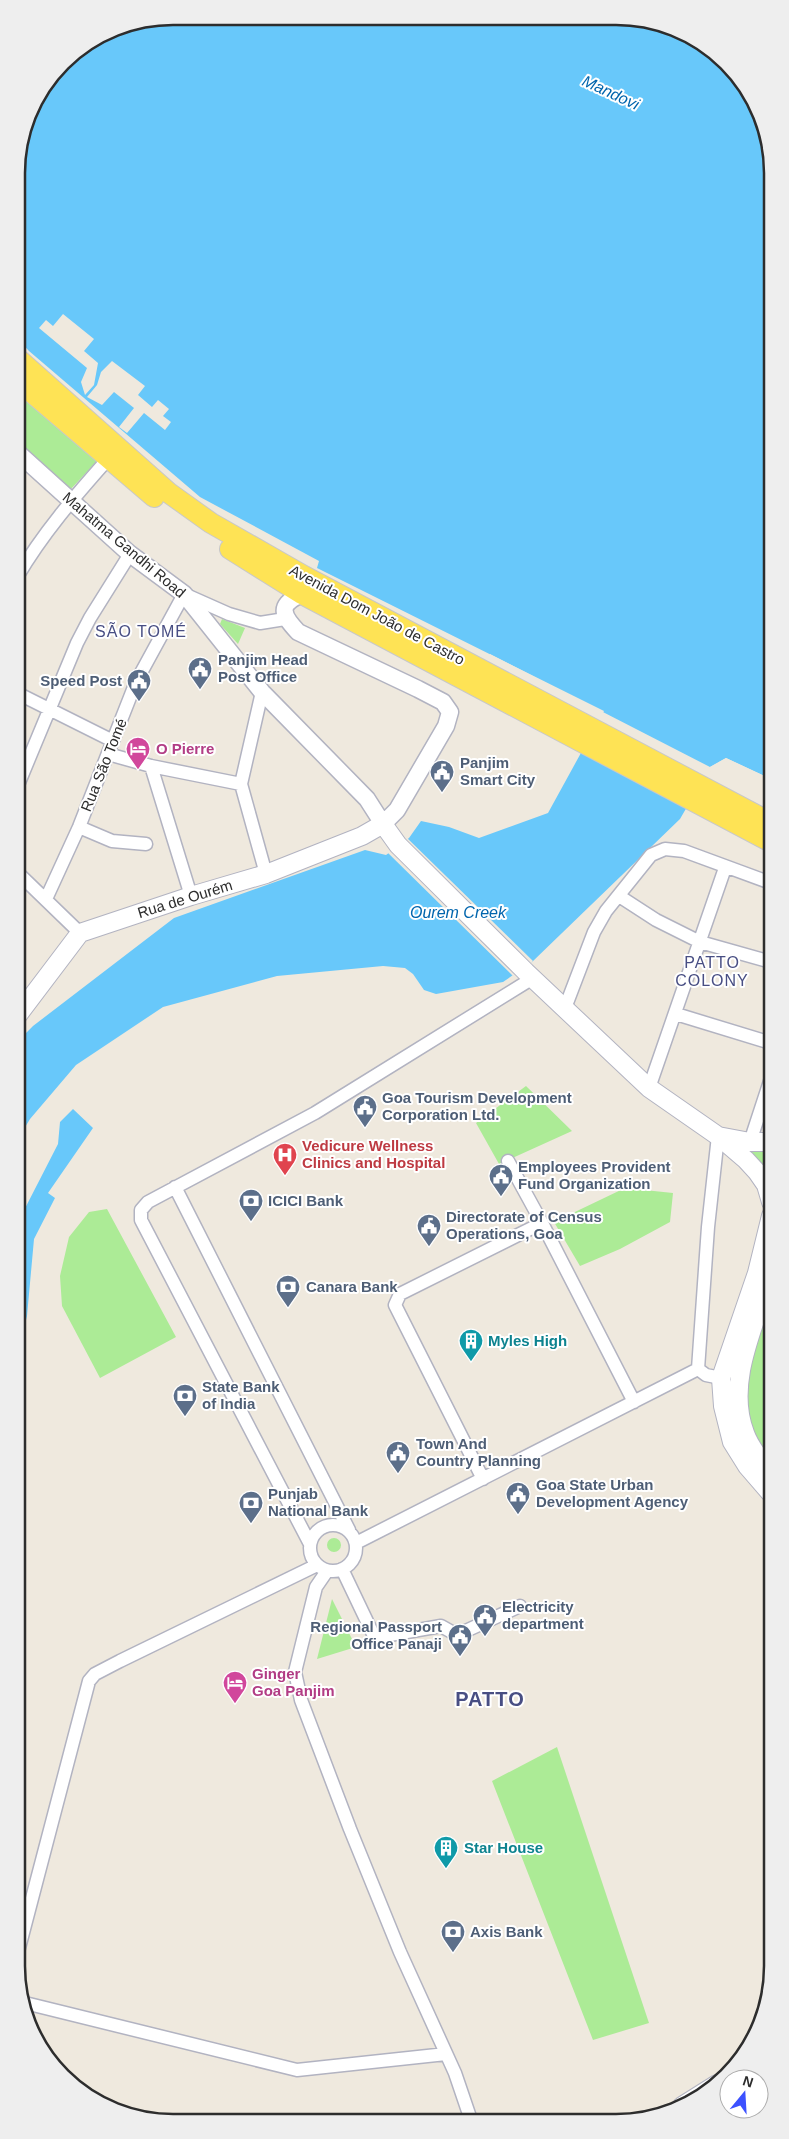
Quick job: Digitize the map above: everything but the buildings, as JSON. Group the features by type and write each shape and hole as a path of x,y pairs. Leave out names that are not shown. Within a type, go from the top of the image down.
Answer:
{"main road":[{"name":"Avenida Dom João de Castro","path":"25,365 169,493 211,523 477,678"},
{"name":"Avenida Dom João de Castro","path":"25,387 164,506 302,594 477,678 740,817 764,836"},
{"name":"Avenida Dom João de Castro","path":"740,817 764,822"},
{"path":"382,824 398,844 529,975 649,1088 718,1136 758,1172 764,1182"},
{"name":"Rua de Ourém","path":"80,934 191,896 266,874 362,836 382,824"},
{"path":"25,1005 80,934"},
{"path":"718,1136 750,1142 764,1142"},
{"path":"764,1244 757,1273 720,1378 722,1406 732,1442 747,1466 764,1486"},
{"path":"764,1295 740,1372 737,1406 745,1435 764,1464"}],"street":[{"path":"25,564 33,550 70,502 108,458"},
{"name":"Mahatma Gandhi Road","path":"25,460 130,554 184,594 262,692 367,799 382,824"},
{"path":"25,768 77,643 90,618 130,554"},
{"path":"184,594 229,614 260,623 286,619"},
{"name":"Rua São Tomé","path":"46,899 79,827 136,682 184,594"},
{"path":"302,594 289,599 284,610 286,619 298,632 444,702 450,712 446,726 397,810 382,824"},
{"path":"262,692 241,784 266,874"},
{"path":"25,697 113,741"},
{"path":"108,754 151,766 241,784"},
{"path":"151,766 191,896"},
{"path":"79,827 112,841 146,844"},
{"path":"565,1008 594,932 619,896 652,855 665,849 684,852 764,881"},
{"path":"649,1088 725,868"},
{"path":"25,880 80,934"},
{"path":"619,896 647,916 700,942 764,960"},
{"path":"310,1544 141,1220 141,1210 148,1202 315,1113 529,975"},
{"path":"676,1014 764,1041"},
{"path":"750,1142 764,1099"},
{"path":"698,1370 708,1227 718,1136"},
{"path":"508,1161 634,1402"},
{"path":"25,1925 89,1681 95,1674 322,1568 342,1570 354,1559 356,1543 175,1187"},
{"path":"483,1479 396,1305 400,1294 542,1223"},
{"path":"698,1370 706,1375 720,1378"},
{"path":"356,1543 698,1370"},
{"path":"322,1568 310,1555 312,1536 325,1525 334,1524 349,1530"},
{"path":"322,1568 295,1672 301,1700 353,1838 400,1952 455,2073 469,2114"},
{"path":"342,1570 373,1634 384,1636 441,1626 457,1635 520,1606"},
{"path":"30,2004 297,2070 446,2054"}],"green space":[{"path":"25,394 98,460 70,490 25,448"},
{"path":"222,619 245,628 238,644 220,624"},
{"path":"526,1086 572,1131 499,1164 476,1123"},
{"path":"748,1149 764,1149 764,1170 747,1153"},
{"path":"625,1188 673,1193 670,1222 620,1249 580,1266 554,1222"},
{"path":"107,1209 176,1337 100,1378 62,1306 60,1276 69,1237 89,1212"},
{"path":"764,1315 764,1454 751,1431 745,1410 747,1376"},
{"path":"331,1538 337,1538 341,1545 337,1552 331,1552 327,1548 327,1542"},
{"path":"332,1599 356,1647 317,1659"},
{"path":"557,1747 649,2023 593,2040 492,1781"}],"water":[{"path":"173,25 626,25 664,33 682,40 721,68 744,99 753,116 759,135 764,163 764,776 726,758 710,767 680,819 532,962 503,982 436,994 424,990 413,974 405,968 383,966 277,976 163,1007 76,1065 25,1127 25,1034 174,918 365,850 386,855 409,838 421,821 449,827 479,838 548,813 604,711 317,568 319,561 200,497 25,347 25,163 30,135 40,107 62,75 75,62 107,40 135,30"},
{"path":"73,1109 93,1128 48,1193 55,1198 34,1239 25,1324 25,1208 58,1144 60,1122"}],"pier":[{"path":"63,314 94,339 84,351 98,363 94,385 85,395 81,382 87,368 39,328 46,320 53,326"},
{"path":"112,361 145,386 138,395 152,407 158,400 169,409 163,416 171,422 165,430 144,413 127,433 119,427 134,408 114,392 102,405 87,397 97,385 101,372"},
{"path":"490,654 710,767 726,758 764,776 764,779 726,761 712,769 689,809 581,750 601,712 489,656"},
{"path":"406,837 533,961 524,971 514,977 387,852"}],"place":[{"name":"Panjim Head Post Office","path":"200,690"},
{"name":"Speed Post","path":"139,702"},
{"name":"O Pierre","path":"138,770"},
{"name":"Panjim Smart City","path":"442,793"},
{"name":"Goa Tourism Development Corporation Ltd.","path":"365,1128"},
{"name":"Vedicure Wellness Clinics and Hospital","path":"285,1176"},
{"name":"Employees Provident Fund Organization","path":"501,1197"},
{"name":"ICICI Bank","path":"251,1222"},
{"name":"Directorate of Census Operations, Goa","path":"429,1247"},
{"name":"Canara Bank","path":"288,1308"},
{"name":"Myles High","path":"471,1362"},
{"name":"State Bank of India","path":"185,1417"},
{"name":"Town And Country Planning","path":"398,1474"},
{"name":"Goa State Urban Development Agency","path":"518,1515"},
{"name":"Punjab National Bank","path":"251,1524"},
{"name":"Electricity department","path":"485,1637"},
{"name":"Regional Passport Office Panaji","path":"460,1657"},
{"name":"Ginger Goa Panjim","path":"235,1704"},
{"name":"Star House","path":"446,1869"},
{"name":"Axis Bank","path":"453,1953"}],"district":[{"name":"SÃO TOMÉ","path":"141,631"},
{"name":"PATTO COLONY","path":"712,971"},
{"name":"PATTO","path":"490,1699"}],"water label":[{"name":"Mandovi","path":"611,92"},
{"name":"Ourem Creek","path":"458,912"}]}
